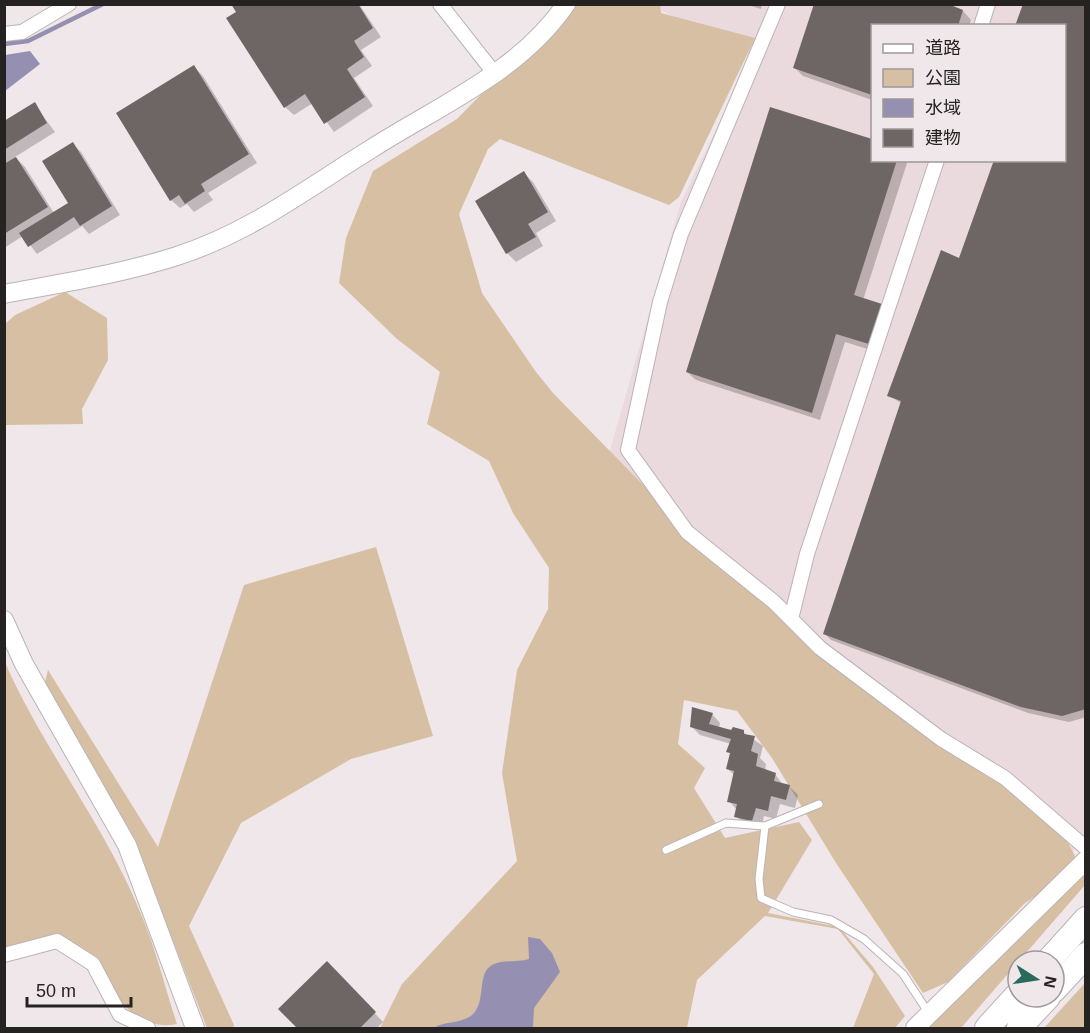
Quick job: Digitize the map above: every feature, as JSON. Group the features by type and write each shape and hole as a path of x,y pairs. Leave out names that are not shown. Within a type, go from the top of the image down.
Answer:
{"highway":[{"path":"1059,949 1086,919"},
{"path":"1066,977 1086,955"},
{"path":"987,1029 1006,1008"},
{"path":"1019,1029 1037,1009"}],"street":[{"path":"4,34 22,32 69,4"},
{"path":"440,4 495,74"},
{"path":"4,294 118,272 178,256 258,223 371,148 495,74 538,37 566,4"},
{"path":"778,4 681,234 660,302 628,450 687,532 774,602 820,648 941,739 1005,778 1086,848"},
{"path":"982,24 988,4"},
{"path":"791,619 807,554 936,162"},
{"path":"4,620 24,664 127,845 195,1029"},
{"path":"915,1029 1086,860"},
{"path":"4,955 57,941 93,964 120,1015 148,1029"}],"lane":[{"path":"666,850 726,823 765,826 819,804"},
{"path":"765,826 759,879 761,898 793,912 831,920 864,939 903,974 929,1014"}],"shaded area":[{"path":"650,5 1085,5 1085,839 961,966 829,683 601,482 681,202 752,55"}],"green space":[{"path":"569,5 660,5 661,13 755,38 679,197 669,205 500,139 488,149 459,214 482,293 553,393 701,544 791,619 1059,825 1078,862 1085,854 1085,885 1030,949 1006,949 1006,976 961,1028 917,1028 1066,875 1024,904 948,982 923,993 836,863 772,758 737,711 684,700 678,744 705,768 694,788 725,838 799,822 812,840 768,913 839,927 873,967 905,1016 895,1028 853,1028 874,974 838,929 765,916 697,980 687,1028 380,1028 402,984 517,861 502,773 517,670 548,609 549,568 513,513 489,461 427,424 440,372 397,339 339,283 346,238 373,171 457,119"},
{"path":"65,292 107,318 108,360 82,409 83,424 5,425 5,324 15,315"},
{"path":"376,547 433,736 351,759 241,823 189,926 234,1025 233,1028 207,1028 170,933 45,682 48,670 158,847 244,585"},
{"path":"4,660 36,724 110,849 126,881 151,941 177,1024 161,1025 148,1022 136,1015 114,995 84,957 56,938 5,955"},
{"path":"1085,983 1085,1028 1044,1028 1061,1009 1066,1009 1066,1004"}],"water":[{"path":"30,51 40,64 5,91 5,55"},
{"path":"528,937 540,939 552,953 560,972 534,1008 533,1028 434,1028 463,1020 472,1015 479,1003 487,969 496,963 529,959"}],"building":[{"path":"231,4 358,4 373,28 354,41 364,57 347,69 365,97 324,124 305,94 284,108 226,18 236,12"},
{"path":"814,4 948,4 963,10 959,24 871,24 871,95 793,68"},
{"path":"1023,4 1086,4 1086,709 1062,716 1021,707 823,634 901,401 887,396 941,250 959,258 993,162 1066,162 1066,24 1016,24"},
{"path":"194,65 249,154 201,184 205,191 185,204 179,195 170,201 116,113"},
{"path":"35,102 47,123 4,150 4,121"},
{"path":"770,107 871,139 871,162 896,162 854,295 882,304 869,344 836,334 812,413 686,372"},
{"path":"73,142 112,206 80,226 74,217 28,247 19,233 68,203 42,161"},
{"path":"16,157 48,207 4,234 4,164"},
{"path":"524,171 548,212 528,224 536,237 506,254 475,201"},
{"path":"692,707 713,713 709,724 731,730 733,727 744,730 744,734 755,736 751,751 758,754 756,766 776,773 774,781 790,785 786,800 771,796 768,811 756,808 752,821 734,817 737,804 727,802 734,771 726,769 730,753 726,752 731,739 690,727"},
{"path":"327,961 376,1012 360,1028 297,1028 278,1009"}],"waterway":[{"path":"4,44 28,41 103,4"}]}
